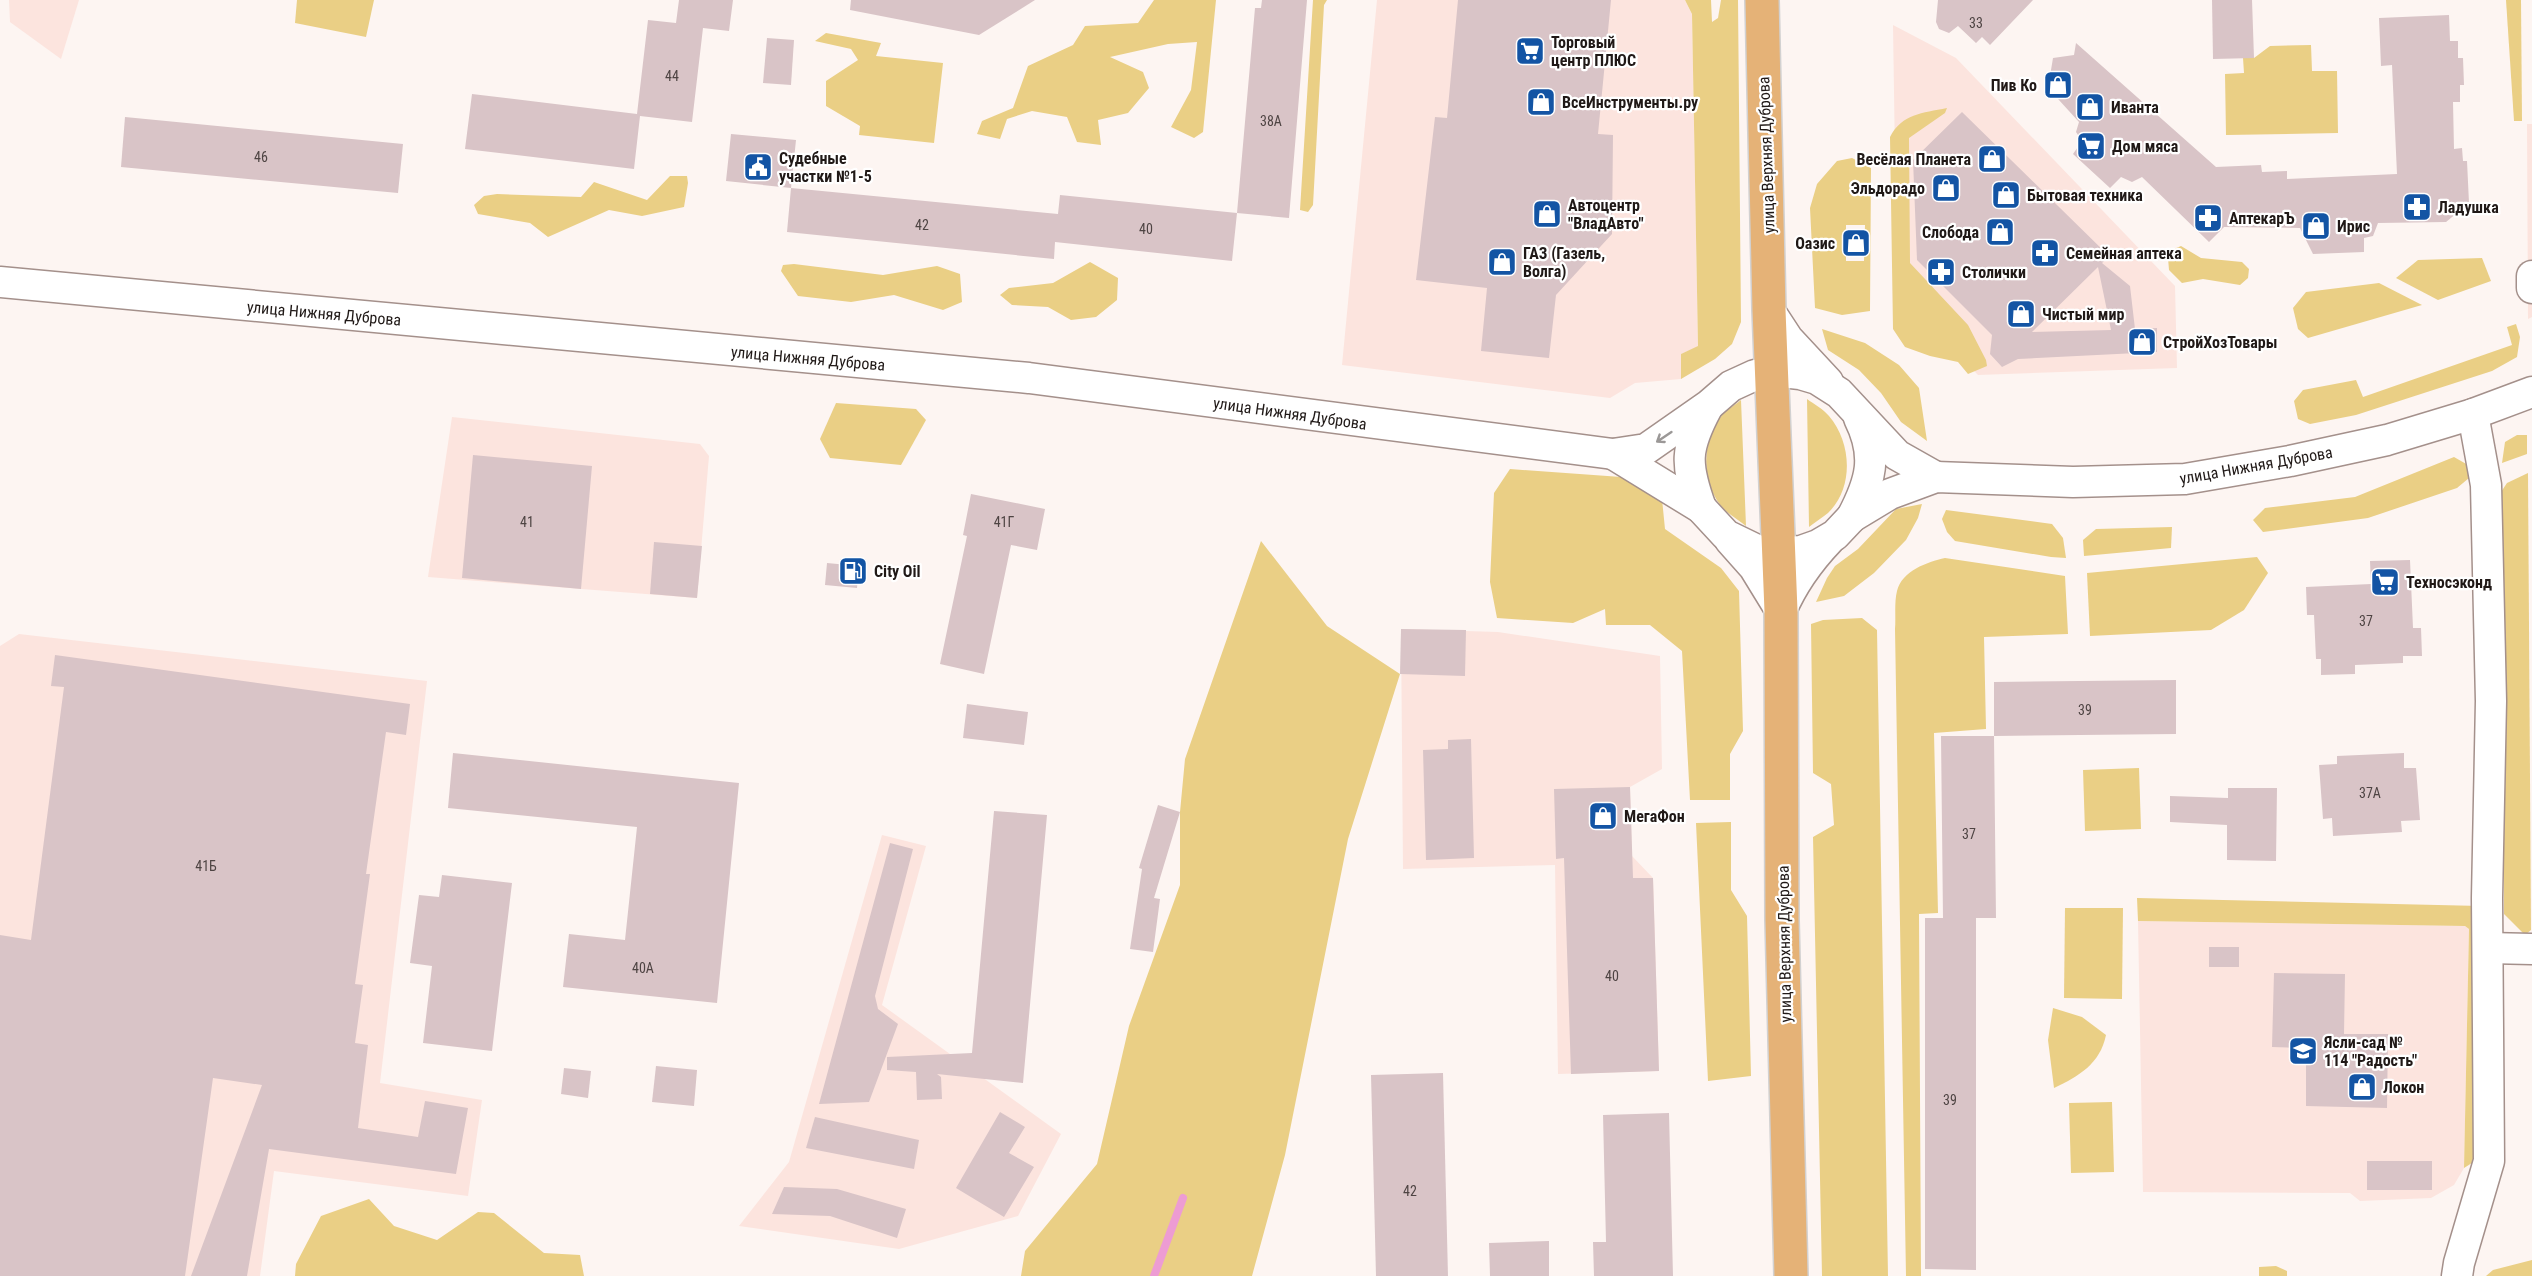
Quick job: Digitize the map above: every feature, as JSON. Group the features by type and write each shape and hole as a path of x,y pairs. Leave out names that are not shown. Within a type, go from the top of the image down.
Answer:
{"main road":[{"name":"улица Верхняя Дуброва","path":"1762,0 1769,310 1781,611 1782,920 1791,1276"}],"street":[{"path":"2532,276 2532,288"},
{"name":"улица Нижняя Дуброва","path":"0,282 1029,378 1613,454 1646,449 1709,405 1731,386 1755,375 1772,371 1800,374 1817,379 1847,402 1896,455 1936,477"},
{"name":"улица Верхняя Дуброва","path":"1731,386 1759,349 1766,330 1769,310"},
{"name":"улица Верхняя Дуброва","path":"1769,310 1788,339 1847,402 1866,432 1870,452 1867,488 1844,526 1809,562 1791,588 1781,611"},
{"name":"улица Нижняя Дуброва","path":"1613,454 1701,508 1726,535 1759,551 1779,553 1801,551 1818,545 1890,494 1936,477 2073,482 2185,479 2387,440 2473,414 2532,392"},
{"path":"1701,508 1691,479 1689,463 1694,432 1709,405"},
{"path":"2457,1276 2489,1161 2488,948 2491,701 2486,485 2473,414"},
{"path":"1726,535 1754,567 1781,611"},
{"path":"2488,948 2532,949"}],"shaded area":[{"path":"9,0 79,0 61,59 10,22"},
{"path":"297,0 374,0 366,37 295,23"},
{"path":"1154,0 1216,0 1203,132 1194,138 1171,127 1191,90 1197,42 1168,44 1110,57 1143,72 1149,88 1128,113 1098,120 1101,145 1077,142 1067,117 1032,111 1007,119 1000,139 977,134 982,121 1013,108 1028,66 1073,45 1085,26 1138,23"},
{"path":"1313,0 1327,0 1324,5 1313,205 1308,212 1300,210"},
{"path":"1377,0 1685,0 1692,14 1698,347 1681,354 1681,379 1635,383 1610,398 1342,365"},
{"path":"1685,0 1711,0 1712,22 1718,18 1721,0 1738,0 1741,322 1732,344 1715,359 1681,379 1681,354 1698,346 1692,14"},
{"path":"2506,0 2521,0 2522,121 2514,121"},
{"path":"1893,25 1956,58 2175,286 2177,368 1978,375 1897,291"},
{"path":"826,33 881,43 876,56 943,63 934,143 859,135 860,126 826,106 826,81 858,60 851,49 815,41"},
{"path":"2311,45 2312,71 2337,71 2338,133 2226,135 2225,74 2244,73 2243,58 2254,58 2270,46"},
{"path":"1947,108 1945,113 1909,138 1910,263 1968,325 1987,366 1968,374 1958,362 1930,356 1905,347 1893,329 1890,137 1900,123 1907,119 1921,113"},
{"path":"2527,124 2532,124 2532,317 2528,319"},
{"path":"1852,158 1871,168 1870,311 1842,315 1815,308 1810,208 1817,184 1837,161","holes":["1846,225 1865,225 1864,261 1846,261"]},
{"path":"670,176 687,176 684,207 642,216 609,210 548,237 530,223 478,214 474,205 484,196 497,194 581,197 594,182 647,200"},
{"path":"2181,246 2201,258 2242,262 2249,269 2248,278 2240,285 2203,279 2182,283 2169,270 2168,258 2174,249"},
{"path":"2482,258 2491,281 2438,300 2396,278 2418,260"},
{"path":"1090,262 1118,278 1117,300 1096,317 1071,320 1048,307 1012,305 1000,295 1009,288 1053,283"},
{"path":"794,264 883,275 937,266 960,274 962,302 943,310 894,295 851,302 798,296 781,271 783,265"},
{"path":"2379,283 2422,305 2308,338 2298,329 2293,308 2306,292"},
{"path":"2516,324 2520,337 2517,357 2492,371 2356,415 2310,424 2298,419 2294,401 2303,390 2356,380 2363,397 2512,345 2507,327"},
{"path":"1822,329 1865,343 1899,365 1919,388 1927,441 1901,422 1881,393 1859,370 1828,350"},
{"path":"1807,399 1827,413 1837,427 1846,452 1847,465 1846,478 1836,503 1828,513 1809,527"},
{"path":"1741,400 1746,526 1718,502 1708,478 1706,464 1710,437 1715,425 1723,414"},
{"path":"836,403 916,409 926,420 901,465 830,458 820,439"},
{"path":"452,417 700,444 709,456 697,598 428,577"},
{"path":"2517,435 2527,435 2527,454 2502,463 2505,442"},
{"path":"2454,457 2468,465 2469,478 2457,488 2368,518 2263,532 2253,520 2265,508 2355,497"},
{"path":"1510,469 1635,478 1662,499 1665,529 1721,568 1739,591 1743,731 1730,754 1730,800 1690,800 1682,651 1650,625 1606,625 1605,609 1573,623 1497,618 1490,582 1494,493"},
{"path":"2528,473 2531,930 2525,935 2504,914 2501,492 2507,483"},
{"path":"1922,504 1918,518 1906,540 1874,573 1844,596 1816,602 1835,566 1858,549 1896,509"},
{"path":"1946,510 2052,524 2063,538 2066,558 1955,541 1947,532 1942,519"},
{"path":"2172,527 2171,548 2084,556 2083,540 2096,529"},
{"path":"1261,541 1327,626 1400,674 1348,839 1285,1155 1252,1276 1021,1276 1025,1251 1097,1164 1129,1026 1180,885 1180,812 1185,759"},
{"path":"2257,557 2268,573 2244,610 2211,630 2090,636 2087,573"},
{"path":"1945,558 2065,576 2068,634 1984,637 1986,729 1934,733 1938,913 1919,914 1921,1276 1906,1276 1896,600 1897,591 1904,578 1916,568"},
{"path":"1862,618 1877,630 1888,1276 1822,1276 1813,837 1834,825 1831,784 1813,773 1811,624 1823,620"},
{"path":"1401,629 1498,632 1660,656 1662,769 1630,787 1632,856 1653,878 1659,1071 1558,1074 1555,865 1403,869"},
{"path":"19,634 427,681 380,1083 482,1100 468,1196 274,1171 260,1276 0,1276 0,646"},
{"path":"2139,768 2141,829 2085,831 2083,770"},
{"path":"1731,822 1731,890 1747,916 1751,1076 1708,1081 1696,823"},
{"path":"882,835 926,846 882,1005 1061,1134 1018,1216 899,1249 739,1226 789,1162"},
{"path":"2137,898 2481,906 2483,1156 2464,1168 2469,929 2465,926 2138,921"},
{"path":"2065,908 2123,908 2122,999 2064,998"},
{"name":"Ясли-сад № 114 \"Радость\"","path":"2138,921 2465,926 2469,929 2464,1168 2454,1185 2431,1198 2360,1201 2350,1193 2143,1192"},
{"path":"2053,1008 2082,1017 2106,1035 2094,1061 2080,1074 2054,1088 2048,1040"},
{"path":"2112,1102 2114,1172 2071,1173 2069,1103"},
{"path":"369,1199 394,1226 437,1240 478,1212 494,1213 544,1253 580,1255 584,1276 295,1276 296,1264 321,1216"},
{"path":"2532,1260 2532,1276 2486,1276 2493,1270"},
{"path":"2276,1266 2287,1271 2287,1276 2259,1276 2259,1267"}],"building":[{"path":"679,0 733,0 729,31 703,28 692,122 640,116 634,169 465,149 472,94 637,114 648,20 676,23"},
{"path":"851,0 1035,0 979,35 850,10"},
{"path":"1262,0 1307,0 1289,218 1237,213 1255,8 1261,8"},
{"path":"1458,0 1611,0 1598,134 1613,135 1612,234 1556,295 1549,358 1481,351 1487,288 1416,280 1435,117 1447,118"},
{"path":"1938,0 2033,0 1990,45 1982,37 1976,43 1958,26 1949,33 1939,29 1936,22"},
{"path":"2212,0 2252,0 2254,58 2213,59"},
{"path":"2449,15 2450,41 2458,41 2458,58 2463,58 2464,85 2460,85 2460,102 2453,102 2454,149 2462,148 2463,161 2467,161 2469,203 2446,222 2378,223 2373,236 2364,238 2364,252 2313,254 2300,228 2224,227 2209,242 2142,177 2132,182 2121,177 2110,188 2073,154 2082,141 2076,132 2079,122 2048,88 2053,58 2074,55 2076,43 2216,167 2261,165 2262,172 2287,171 2287,179 2397,174 2392,65 2381,66 2379,18"},
{"path":"767,38 794,40 791,85 763,83"},
{"name":"Слобода","path":"1962,112 2109,256 2102,263 2130,286 2135,329 2157,328 2157,352 2018,359 2002,367 1990,354 1992,335 1917,260 1913,160","holes":["2098,267 2111,330 2032,332"]},
{"path":"125,117 403,144 398,193 121,167"},
{"path":"731,134 796,140 791,188 726,181"},
{"path":"791,188 1058,214 1060,195 1237,213 1232,261 1055,242 1054,259 787,232"},
{"path":"473,455 592,466 581,589 462,578"},
{"path":"971,494 1045,509 1037,550 1011,545 984,674 940,664 967,536 963,535"},
{"path":"654,542 702,546 697,598 650,594"},
{"path":"2410,560 2413,628 2421,628 2422,656 2403,656 2403,663 2355,665 2355,674 2321,675 2321,659 2316,659 2314,615 2307,615 2306,587 2371,584 2370,561"},
{"path":"827,563 859,566 857,588 825,585"},
{"path":"1401,629 1466,630 1465,676 1400,674"},
{"path":"55,655 410,704 406,735 386,732 366,874 370,874 355,984 363,985 355,1043 368,1045 358,1128 418,1137 425,1101 468,1108 456,1174 269,1149 247,1276 191,1276 262,1085 213,1078 185,1276 0,1276 0,935 31,940 64,687 51,686"},
{"path":"2176,680 2176,734 1994,736 1994,682"},
{"path":"967,704 1028,712 1024,745 963,738"},
{"path":"1941,736 1994,736 1996,918 1976,918 1976,1270 1925,1269 1925,918 1943,918"},
{"path":"1471,739 1474,858 1426,860 1423,750 1448,749 1448,740"},
{"path":"453,753 739,783 717,1003 563,987 569,934 625,940 637,827 448,808"},
{"path":"2404,753 2404,768 2416,768 2420,820 2401,821 2402,832 2333,836 2332,818 2323,819 2319,765 2337,764 2337,756"},
{"path":"1630,787 1633,878 1653,878 1659,1071 1571,1074 1564,858 1556,859 1554,789"},
{"path":"2228,788 2277,788 2276,861 2227,860 2227,825 2170,822 2170,796 2228,798"},
{"path":"1158,805 1180,812 1154,898 1160,899 1153,952 1130,949 1142,869 1139,868"},
{"path":"994,811 1047,815 1023,1083 937,1074 941,1077 942,1099 917,1100 916,1072 887,1070 887,1057 972,1053"},
{"path":"890,843 913,849 875,996 878,1009 898,1024 869,1102 819,1104"},
{"path":"442,875 512,883 492,1051 423,1043 432,966 410,963 419,895 439,897"},
{"path":"2209,947 2239,947 2239,967 2209,967"},
{"name":"Ясли-сад № 114 \"Радость\"","path":"2274,973 2345,974 2344,1034 2388,1034 2387,1108 2306,1106 2306,1048 2272,1047"},
{"path":"656,1066 697,1070 694,1106 652,1102"},
{"path":"564,1068 591,1071 588,1098 561,1094"},
{"path":"1443,1073 1448,1276 1376,1276 1371,1075"},
{"path":"1000,1112 1025,1127 1009,1153 1034,1167 1004,1217 956,1188"},
{"path":"1669,1113 1673,1276 1594,1276 1593,1242 1606,1242 1603,1115"},
{"path":"815,1117 919,1140 914,1169 806,1148"},
{"path":"2367,1161 2432,1161 2432,1190 2367,1190"},
{"path":"784,1187 837,1189 906,1209 897,1238 830,1216 772,1214"},
{"path":"1549,1241 1549,1276 1490,1276 1489,1243"}],"waterway":[{"path":"1154,1276 1183,1198"}],"place":[{"name":"Торговый центр ПЛЮС","path":"1530,51"},
{"name":"Пив Ко","path":"2058,85"},
{"name":"ВсеИнструменты.ру","path":"1541,102"},
{"name":"Иванта","path":"2090,107"},
{"name":"Дом мяса","path":"2091,146"},
{"name":"Весёлая Планета","path":"1992,159"},
{"name":"Судебные участки №1-5","path":"758,167"},
{"name":"Эльдорадо","path":"1946,188"},
{"name":"Бытовая техника","path":"2006,195"},
{"name":"Ладушка","path":"2417,207"},
{"name":"Автоцентр \"ВладАвто\"","path":"1547,214"},
{"name":"АптекарЪ","path":"2208,218"},
{"name":"Ирис","path":"2316,226"},
{"name":"Слобода","path":"2000,232"},
{"name":"Оазис","path":"1856,243"},
{"name":"Семейная аптека","path":"2045,253"},
{"name":"ГАЗ (Газель, Волга)","path":"1502,262"},
{"name":"Столички","path":"1941,272"},
{"name":"Чистый мир","path":"2021,314"},
{"name":"СтройХозТовары","path":"2142,342"},
{"name":"City Oil","path":"853,571"},
{"name":"Техносэконд","path":"2385,582"},
{"name":"МегаФон","path":"1603,816"},
{"name":"Ясли-сад № 114 \"Радость\"","path":"2303,1051"},
{"name":"Локон","path":"2362,1087"}]}
